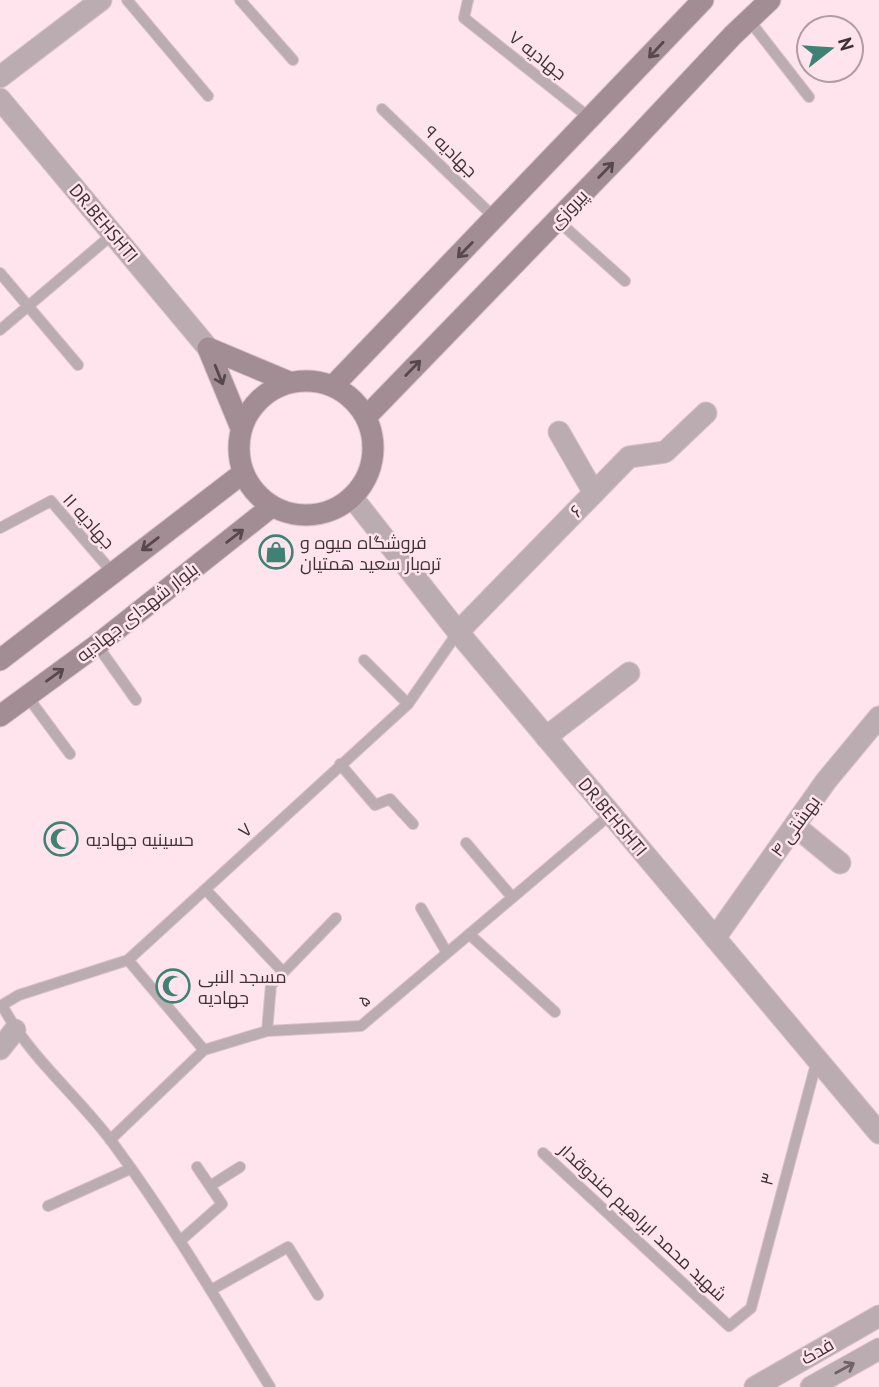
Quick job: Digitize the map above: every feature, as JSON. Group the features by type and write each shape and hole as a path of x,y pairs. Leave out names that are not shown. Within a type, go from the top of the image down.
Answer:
{"main road":[{"path":"333,386 703,0"},
{"name":"پیروزی","path":"366,417 770,0"},
{"path":"208,348 289,383"},
{"path":"208,348 241,428"},
{"path":"311,380 333,386 352,399 366,417 372,438 372,459 365,480 352,497 334,510 313,515 291,515 271,506 254,492 243,473 238,450 241,428 251,407 268,392 289,383 311,380"},
{"path":"0,660 243,473"},
{"name":"بلوار شهدای جهادیه","path":"0,716 97,645 271,506"}],"street":[{"path":"0,77 101,0"},
{"name":"DR.BEHSHTI","path":"0,99 208,348"},
{"name":"۶","path":"458,632 629,457 665,452 706,413"},
{"path":"559,432 594,493"},
{"name":"DR.BEHSHTI","path":"352,497 458,632 879,1133"},
{"path":"546,737 629,673"},
{"name":"بهشتی ۴","path":"715,938 827,781 879,717"},
{"path":"795,826 840,863"},
{"path":"0,1049 15,1030"},
{"name":"فدک","path":"755,1387 879,1316"},
{"name":"فدک","path":"811,1387 879,1349"}],"lane":[{"path":"127,0 208,96"},
{"path":"240,0 293,60"},
{"name":"جهادیه ۷","path":"468,0 464,18 591,118"},
{"path":"749,20 809,97"},
{"name":"جهادیه ۹","path":"382,109 495,218"},
{"path":"557,220 625,281"},
{"path":"0,330 113,234"},
{"path":"0,273 78,365"},
{"name":"جهادیه ۱۱","path":"0,528 51,500 113,573"},
{"name":"۷","path":"128,960 408,704 458,632"},
{"path":"97,645 136,700"},
{"path":"364,660 408,704"},
{"path":"27,696 70,754"},
{"path":"340,764 375,805 390,799 413,824"},
{"name":"۵","path":"110,1140 204,1050 267,1031 361,1026 611,814"},
{"path":"466,843 512,897"},
{"path":"206,890 283,972"},
{"path":"421,908 447,953"},
{"path":"267,1031 271,985 336,918"},
{"path":"469,934 555,1012"},
{"path":"204,1050 128,960 19,995 2,1005 15,1030 110,1140 180,1241 270,1387"},
{"name":"۳","path":"751,1308 817,1060"},
{"name":"شهید محمد ابراهیم صندوقدار","path":"543,1153 729,1326 751,1308"},
{"path":"180,1241 222,1204 197,1167"},
{"path":"210,1186 240,1167"},
{"path":"48,1206 130,1169"},
{"path":"211,1290 288,1247 318,1295"}],"place":[{"name":"فروشگاه میوه و تره‌بار سعید همتیان","path":"276,552"},
{"name":"حسینیه جهادیه","path":"61,839"},
{"name":"مسجد النبی جهادیه","path":"173,986"}]}
